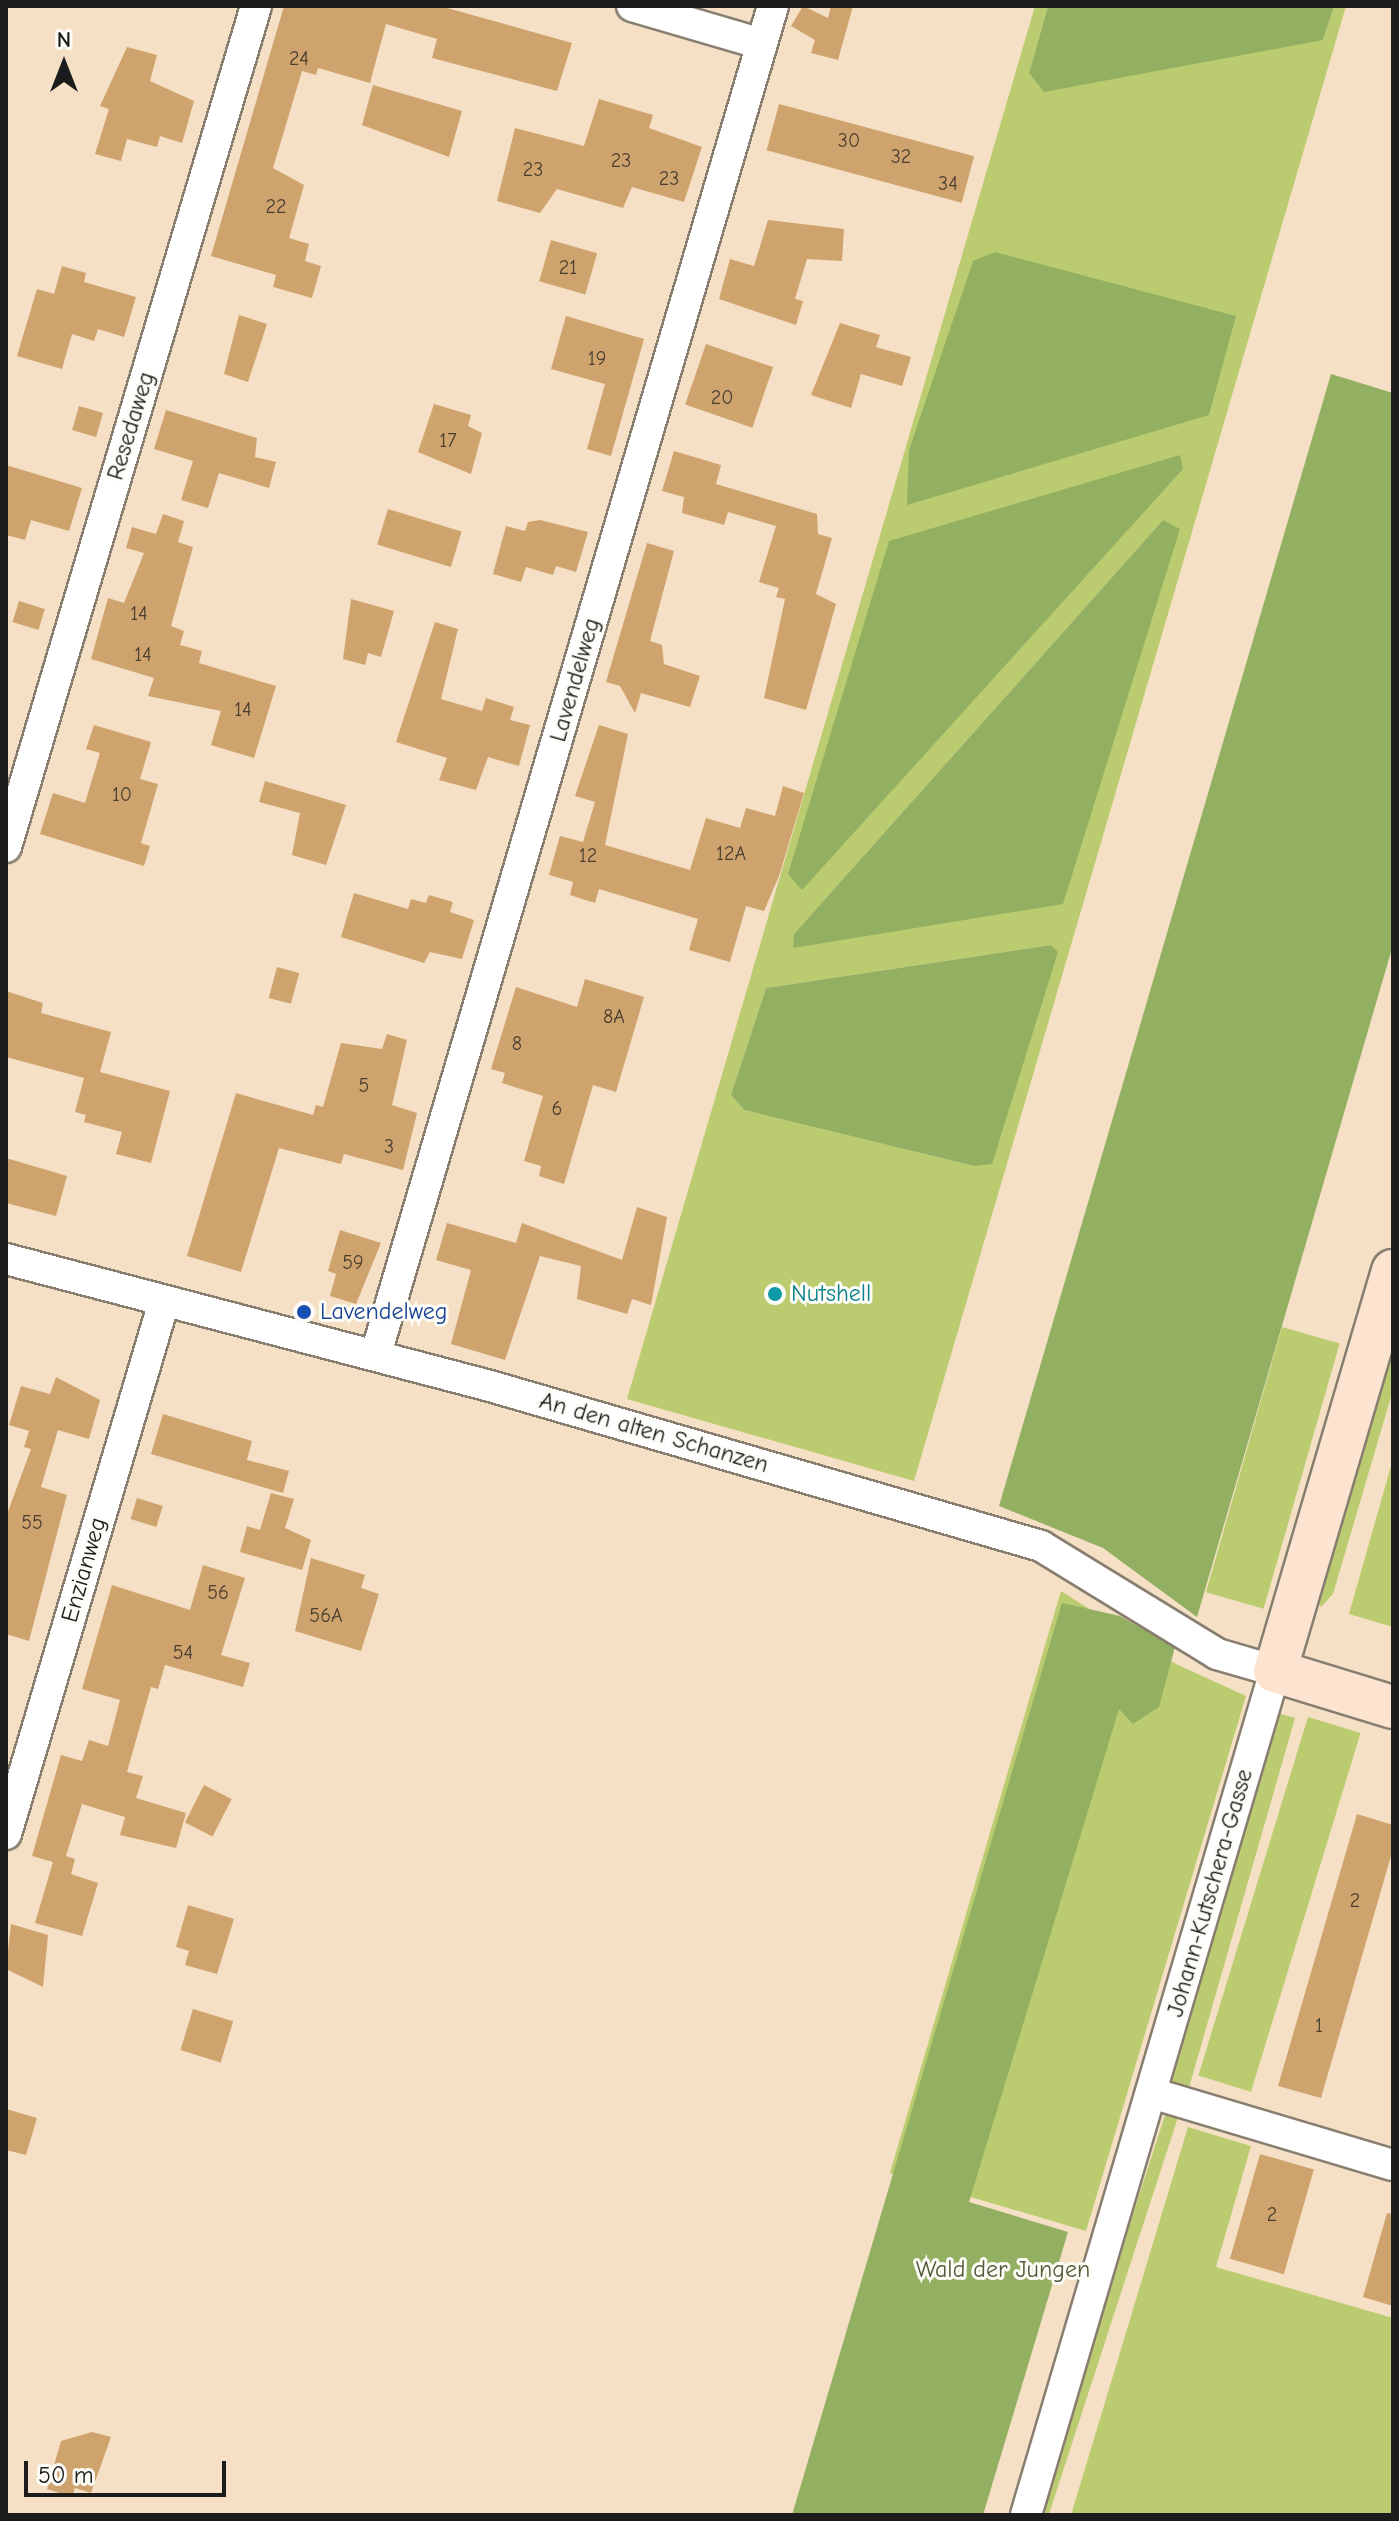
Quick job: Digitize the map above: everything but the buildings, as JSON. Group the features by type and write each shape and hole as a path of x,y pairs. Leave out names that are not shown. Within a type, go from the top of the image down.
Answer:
{"street":[{"name":"Resedaweg","path":"6,847 256,6"},
{"path":"632,6 762,44"},
{"name":"Lavendelweg","path":"376,1354 773,6"},
{"name":"An den alten Schanzen","path":"6,1259 163,1305 376,1354 1063,1554 1205,1647 1275,1671"},
{"name":"Johann-Kutschera-Gasse","path":"1026,2515 1393,1271"},
{"name":"Enzianweg","path":"6,1834 163,1305"},
{"path":"1275,1671 1393,1707"},
{"path":"1151,2093 1393,2165"}],"green space":[{"path":"1035,6 1048,6 1029,73 1323,40 1334,6 1346,6 914,1481 627,1399","holes":["1163,520 1180,530 794,948 794,934","1051,945 1058,952 974,1166 744,1110 731,1095 766,988"]},
{"path":"1048,6 1334,6 1323,40 1044,92 1029,73"},
{"path":"995,252 1236,316 1209,415 907,505 909,450 973,261"},
{"path":"1331,374 1393,393 1393,945 1197,1617 1103,1548 999,1506"},
{"path":"1180,455 1183,469 802,890 788,874 889,541"},
{"path":"1163,520 1180,529 1063,904 793,948 794,934"},
{"path":"1051,945 1058,952 992,1164 974,1166 744,1110 731,1095 766,988"},
{"path":"1282,1327 1340,1344 1264,1609 1206,1592"},
{"path":"1393,1342 1393,1390 1333,1594 1321,1607 1317,1601"},
{"path":"1393,1459 1393,1627 1349,1614"},
{"path":"1061,1591 1176,1664 1246,1696 1086,2231 890,2173"},
{"name":"Wald der Jungen","path":"1062,1603 1120,1616 1175,1647 1159,1707 1133,1724 1119,1709 969,2202 1068,2232 983,2515 792,2515"},
{"path":"1278,1713 1295,1718 1186,2099 1169,2094"},
{"path":"1308,1717 1361,1733 1251,2092 1198,2076"},
{"path":"1168,2106 1180,2110 1049,2515 1036,2512"},
{"path":"1188,2127 1251,2146 1216,2267 1393,2318 1393,2515 1071,2515"}],"place":[{"name":"Nutshell","path":"775,1294"},
{"name":"Lavendelweg","path":"304,1312"}]}
